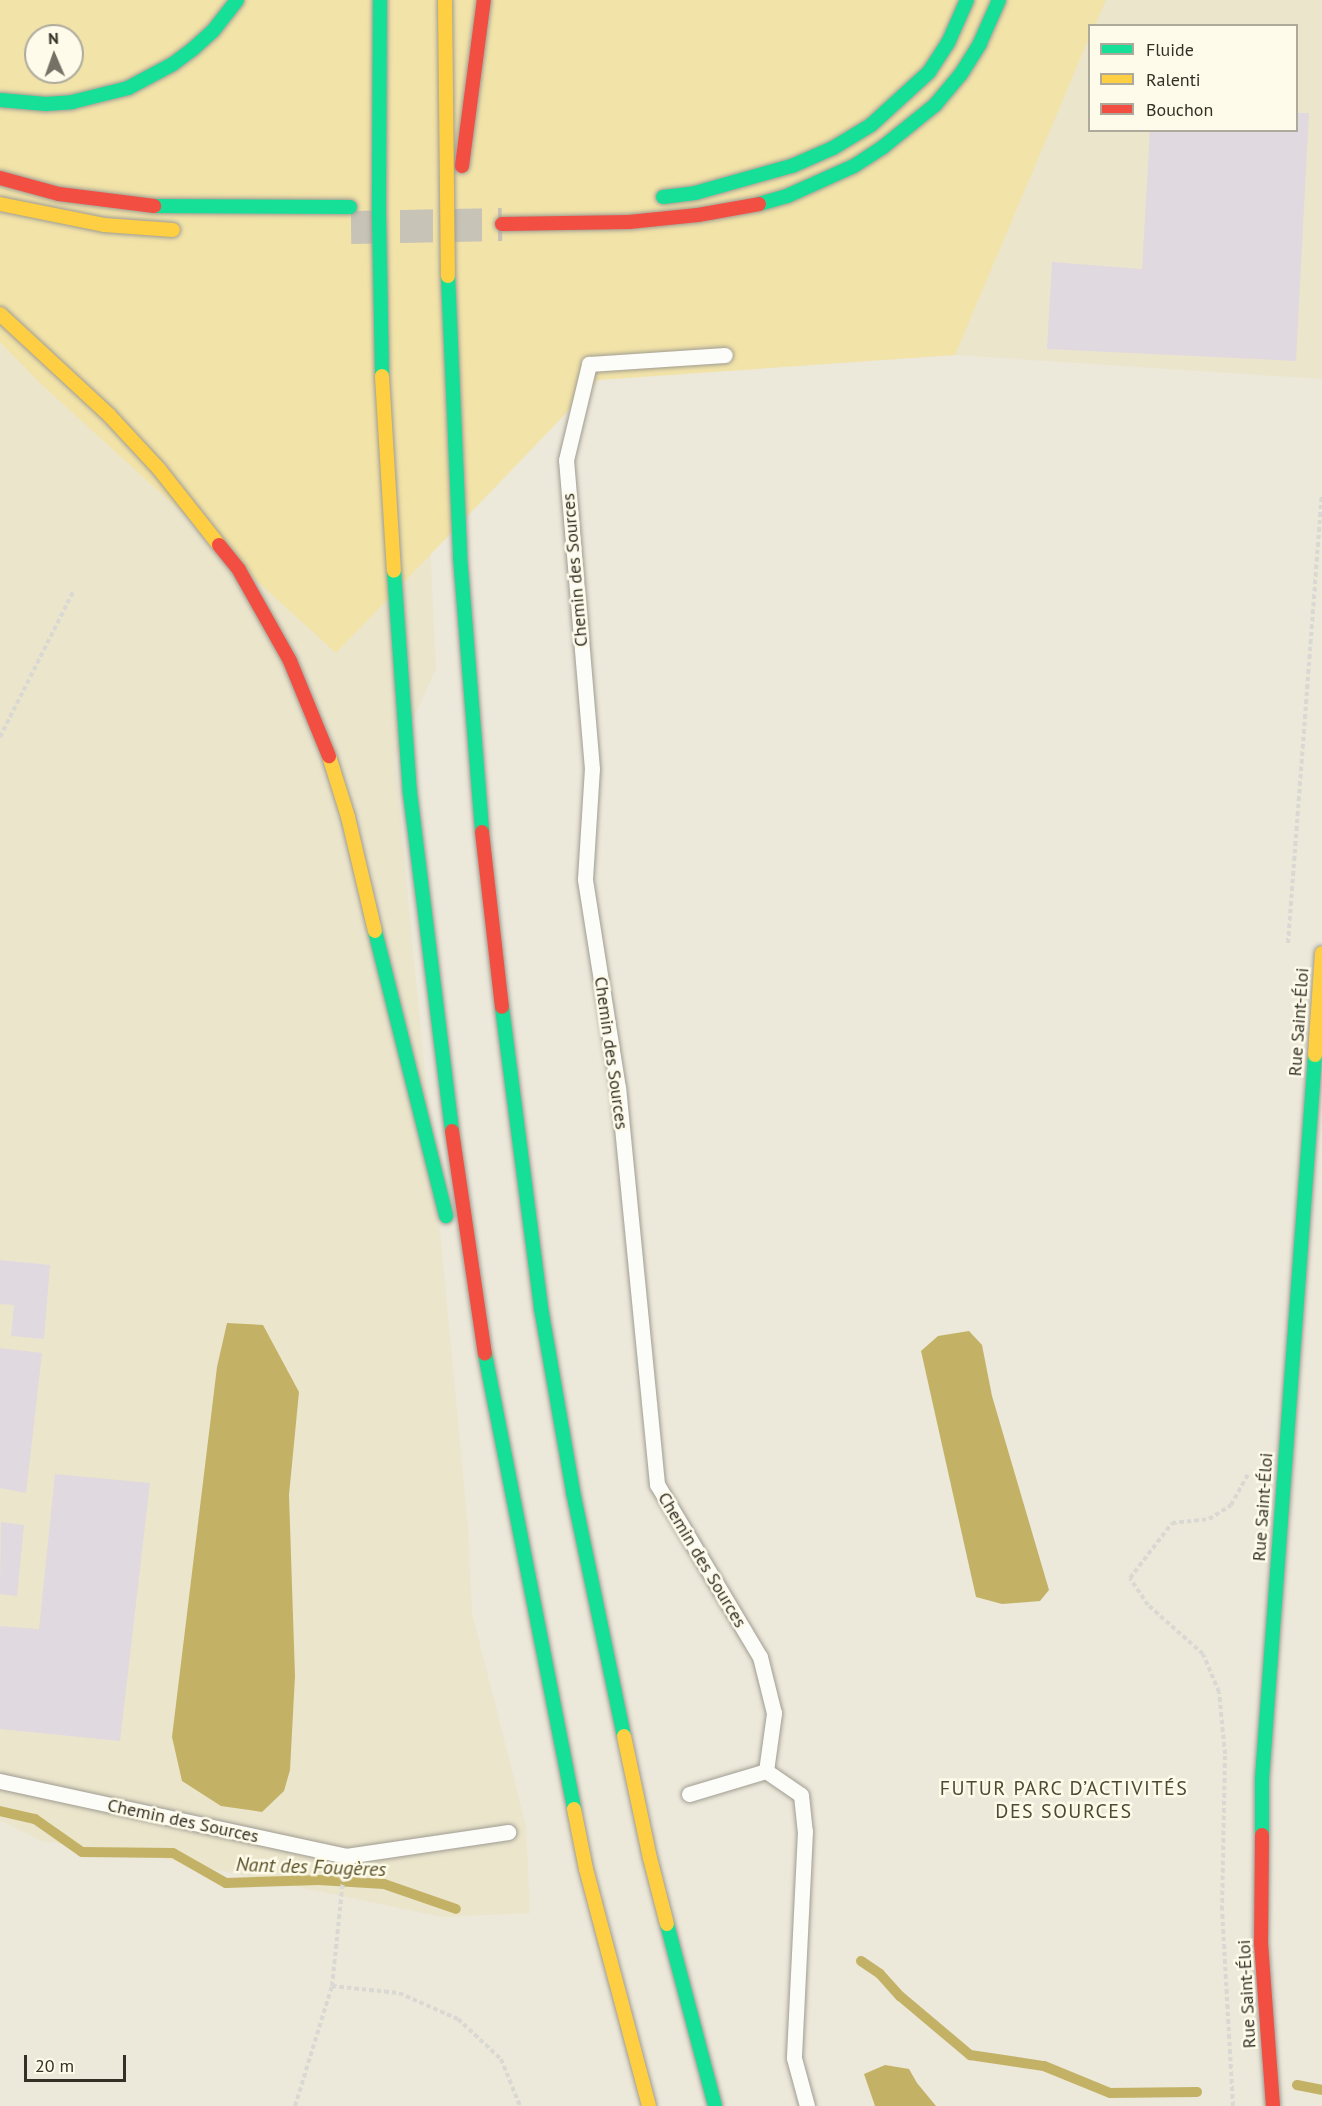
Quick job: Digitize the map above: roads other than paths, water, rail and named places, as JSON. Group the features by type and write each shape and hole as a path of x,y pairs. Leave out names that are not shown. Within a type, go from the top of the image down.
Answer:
{"main road":[{"path":"0,100 46,104 72,102 128,88 173,64 194,48 213,31 237,0"},
{"path":"380,0 379,214 382,368 395,596 408,758 436,1016 481,1336 586,1869 649,2106"},
{"path":"444,0 448,278 460,556 477,787 513,1105 537,1274 573,1492 650,1858 715,2106"},
{"path":"448,278 484,0"},
{"path":"647,198 695,193 792,166 833,148 871,125 929,72 948,44 967,0"},
{"path":"502,224 629,222 698,215 747,207 787,196 826,180 854,166 883,147 935,105 961,74 976,51 999,0"},
{"path":"0,178 58,194 164,207 350,207"},
{"path":"0,204 14,209 104,225 191,230"},
{"path":"0,314 109,415 159,469 239,570 290,661 326,746 348,817 397,1026 450,1233"},
{"name":"Rue Saint-Éloi","path":"1273,2106 1268,2063 1262,1943 1262,1779 1322,953"},
{"path":"456,1256 495,1405"}],"lane":[{"name":"Chemin des Sources","path":"725,356 589,364 566,460 592,769 585,879 618,1088 657,1484 760,1657 774,1713 766,1771"},
{"path":"689,1794 766,1771 801,1795 805,1831 794,2058 807,2106"},
{"name":"Chemin des Sources","path":"0,1781 346,1856 508,1832"}],"waterway":[{"name":"Nant des Fougères","path":"0,1811 35,1819 82,1852 173,1853 226,1883 319,1880 384,1884 456,1909"},
{"name":"Nant des Fougères","path":"861,1961 880,1974 900,1996 970,2055 1044,2066 1110,2093 1197,2092"},
{"name":"Nant des Fougères","path":"1297,2085 1322,2090"}],"tunnel":[{"path":"351,227 502,224"}],"district":[{"name":"FUTUR PARC D’ACTIVITÉS DES SOURCES","path":"1064,1800"}]}
